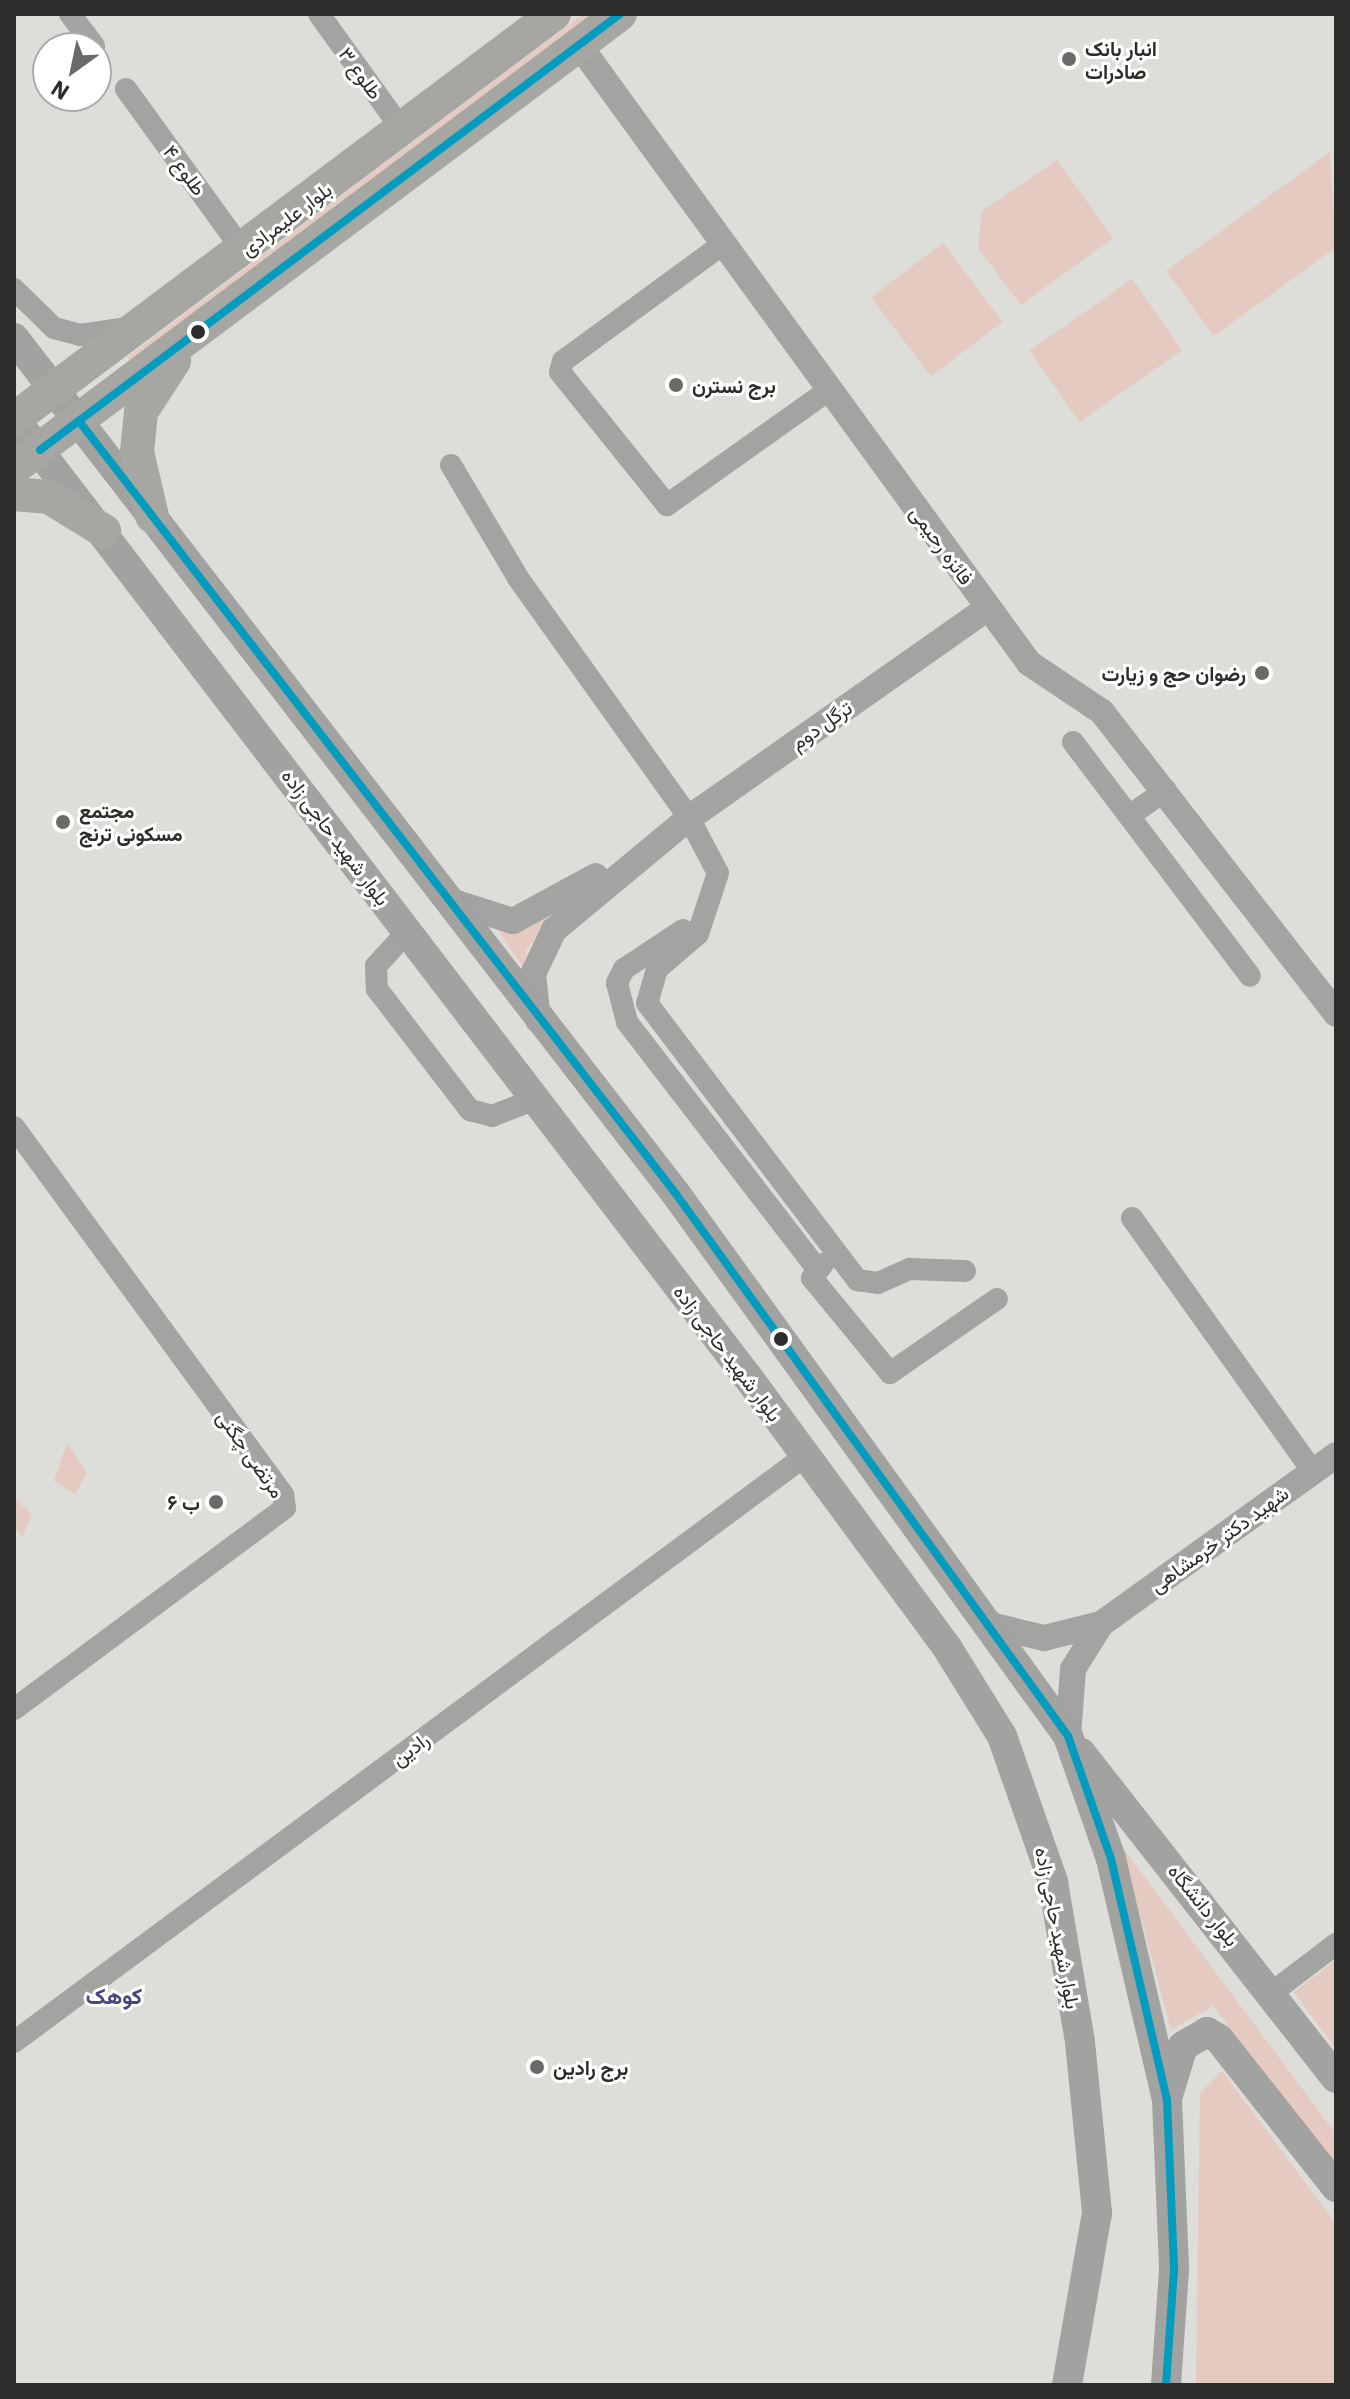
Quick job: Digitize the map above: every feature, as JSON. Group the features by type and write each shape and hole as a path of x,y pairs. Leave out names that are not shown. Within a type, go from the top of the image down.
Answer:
{"main road":[{"name":"بلوار علیمرادی","path":"14,418 244,252 554,14"},
{"name":"بلوار علیمرادی","path":"27,459 620,14"},
{"path":"152,516 137,452 141,412 200,330"},
{"path":"14,338 454,902 545,1028 676,1194 1068,1736 1111,1859 1167,2100 1174,2270 1166,2385"},
{"name":"بلوار شهید حاجی زاده","path":"14,418 27,459 104,531 805,1456 948,1649 1002,1736 1032,1807 1053,1882 1080,2042 1097,2213 1069,2383"},
{"path":"14,494 49,497 104,531"},
{"path":"513,1073 525,1042 545,1028"},
{"name":"بلوار دانشگاه","path":"1068,1736 1274,1991 1336,2078"},
{"path":"1167,2100 1183,2046 1207,2032 1229,2049 1336,2187"}],"street":[{"path":"70,14 84,32"},
{"name":"طلوع ۳","path":"319,14 403,131"},
{"name":"فائزه رحیمی","path":"579,45 1029,663 1102,712 1166,790 1336,1014"},
{"name":"طلوع ۴","path":"126,89 244,252"},
{"path":"723,244 563,361 560,372 667,505 829,390"},
{"path":"14,289 40,321 67,333 140,326"},
{"path":"451,465 518,578 689,818 718,873 699,916 698,934 648,984 647,1003 837,1254 866,1285 910,1269 965,1271"},
{"name":"ترگل دوم","path":"454,902 494,919 532,916 655,843 988,608"},
{"path":"1073,742 1250,976"},
{"path":"1129,816 1166,790"},
{"name":"ترگل دوم","path":"545,1028 533,974 540,950 655,843"},
{"path":"699,916 624,969 617,983 623,1012 817,1269"},
{"path":"407,932 376,966 377,989 470,1110 492,1116 533,1100"},
{"name":"مرتضی چگنی","path":"14,1127 285,1502 277,1519 14,1709"},
{"path":"1132,1218 1313,1472"},
{"path":"837,1254 817,1269 812,1278 890,1373 997,1299"},
{"name":"شهید دکتر خرمشاهی","path":"986,1624 1044,1638 1101,1624 1336,1455"},
{"name":"رادین","path":"14,2042 805,1456"},
{"name":"شهید دکتر خرمشاهی","path":"1068,1736 1073,1669 1101,1624"},
{"path":"1274,1991 1336,1944"}],"shaded area":[{"path":"583,14 604,14 133,366 127,357"},
{"path":"1330,152 1336,247 1214,336 1166,271"},
{"path":"1057,160 1113,238 1021,305 978,248 982,211"},
{"path":"943,243 1003,322 931,376 871,297"},
{"path":"1132,279 1182,350 1080,422 1030,351"},
{"path":"549,917 526,951 524,968 496,928 521,929"},
{"path":"67,1443 87,1473 75,1494 54,1481"},
{"path":"14,1498 32,1514 22,1537 14,1526"},
{"path":"1122,1847 1336,2134 1336,2168 1213,2006 1171,2030"},
{"path":"1336,1960 1336,2049 1294,1992"},
{"path":"1222,2071 1336,2224 1336,2385 1196,2385 1200,2093"}],"transit line":[{"path":"40,450 620,14"},
{"path":"79,421 676,1194 1068,1736 1111,1859 1167,2100 1174,2270 1166,2385"}],"place":[{"name":"انبار بانک صادرات","path":"1069,59"},
{"name":"برج نسترن","path":"676,385"},
{"name":"رضوان حج و زیارت","path":"1262,673"},
{"name":"مجتمع مسکونی ترنج","path":"63,822"},
{"name":"ب ۶","path":"216,1502"},
{"name":"برج رادین","path":"537,2067"}],"district":[{"name":"کوهک","path":"114,1996"}]}
